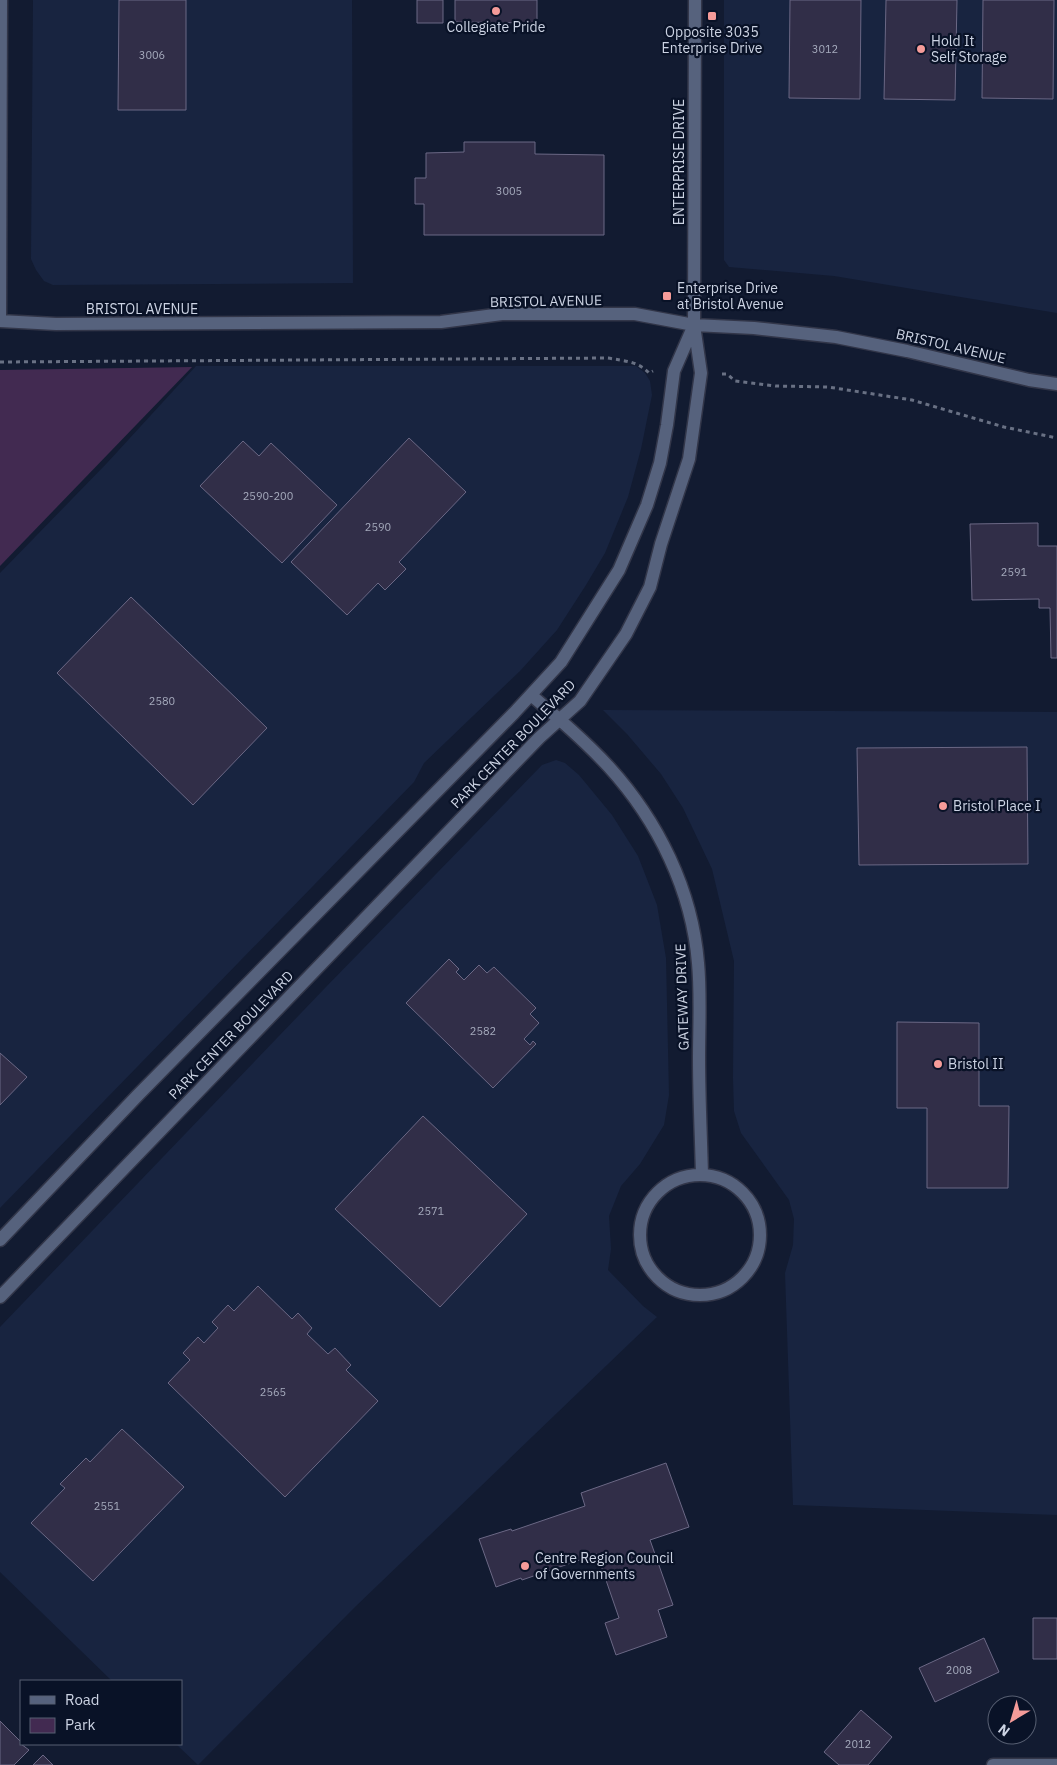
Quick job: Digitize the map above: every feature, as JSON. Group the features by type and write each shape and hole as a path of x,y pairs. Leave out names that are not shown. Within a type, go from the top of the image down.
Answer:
{"street":[{"path":"0,321 1,0"},
{"name":"ENTERPRISE DRIVE","path":"694,325 695,0"},
{"name":"BRISTOL AVENUE","path":"0,321 56,324 431,322 502,314 635,314 694,325 754,328 836,336 907,350 1029,380 1057,384"},
{"name":"PARK CENTER BOULEVARD","path":"0,1240 138,1095 531,695 561,662 618,570 647,504 660,463 674,371 694,325"},
{"name":"PARK CENTER BOULEVARD","path":"0,1297 559,719 580,701 626,634 650,587 661,544 689,459 701,373 694,325"},
{"name":"GATEWAY DRIVE","path":"531,695 609,767 634,798 655,831 674,867 687,903 698,964 702,1175"},
{"path":"702,1175 716,1177 728,1182 749,1201 759,1226 760,1240 757,1253 743,1277 720,1292 692,1294 679,1291 667,1285 656,1276 642,1252 640,1236 642,1220 648,1205 658,1192 671,1182 686,1176 702,1175"},
{"path":"993,1765 1057,1765"}],"path":[{"path":"0,362 608,358 632,362 644,367 649,374 654,371"},
{"path":"727,374 735,381 776,386 828,387 912,400 1004,427 1057,438"}],"shaded area":[{"path":"33,0 352,0 353,283 53,285 44,281 31,259"},
{"path":"724,0 1057,0 1057,313 834,276 729,267 724,260"},
{"path":"196,366 636,366 645,373 650,381 652,395 641,449 628,497 605,553 557,630 520,671 424,763 414,782 0,1208 0,573 107,463"},
{"path":"603,710 1057,712 1057,1515 793,1505 785,1273 793,1245 794,1219 789,1200 741,1133 734,1111 734,961 712,869 683,808 661,774 627,734"},
{"path":"556,760 565,763 579,775 612,815 638,856 657,905 666,958 669,1095 664,1125 640,1164 621,1186 609,1216 611,1249 608,1270 643,1306 657,1317 355,1607 198,1765 177,1745 182,1745 182,1680 111,1680 0,1572 0,1327 542,765"}],"green space":[{"path":"192,367 0,566 0,370"}],"building":[{"path":"119,0 186,0 186,110 118,110"},
{"name":"Collegiate Pride","path":"417,0 443,0 443,23 417,23"},
{"name":"Collegiate Pride","path":"455,0 537,0 537,23 455,22"},
{"path":"790,0 861,0 860,99 789,98"},
{"name":"Hold It Self Storage","path":"886,0 957,0 955,100 884,99"},
{"name":"Hold It Self Storage","path":"983,0 1054,0 1053,99 982,98"},
{"path":"464,142 535,142 535,154 604,155 604,235 424,235 424,204 415,204 415,178 426,178 426,153 464,152"},
{"path":"409,438 466,492 399,562 406,569 385,590 378,583 347,615 291,562"},
{"path":"243,441 259,456 271,443 337,505 282,563 200,486"},
{"path":"1038,523 1038,546 1057,546 1057,658 1051,658 1050,608 1039,608 1039,599 972,600 970,524"},
{"path":"131,597 267,728 193,805 57,673"},
{"name":"Bristol Place I","path":"1027,747 1028,864 859,865 857,748"},
{"path":"449,959 459,969 456,972 464,980 479,965 487,973 494,967 536,1008 530,1014 539,1023 524,1039 530,1045 533,1041 536,1044 493,1088 406,1003"},
{"name":"Bristol II","path":"897,1022 979,1023 979,1106 1009,1106 1008,1188 927,1188 927,1108 897,1108"},
{"path":"0,1053 27,1077 0,1105"},
{"path":"423,1116 527,1214 440,1307 335,1209"},
{"path":"258,1286 292,1319 298,1313 312,1328 307,1334 328,1354 335,1348 351,1365 346,1370 378,1401 285,1497 168,1383 190,1360 183,1353 198,1337 204,1343 218,1328 212,1322 228,1305 234,1311"},
{"path":"122,1429 184,1487 93,1581 31,1523 65,1488 60,1484 86,1458 90,1462"},
{"name":"Centre Region Council of Governments","path":"666,1463 689,1527 650,1540 673,1605 658,1610 667,1637 616,1655 605,1623 619,1618 597,1554 496,1587 479,1539 511,1529 512,1531 585,1506 581,1493"},
{"path":"1033,1618 1057,1618 1057,1659 1033,1659"},
{"path":"984,1638 999,1672 935,1702 919,1668"},
{"path":"861,1710 892,1737 868,1765 839,1765 824,1752"},
{"path":"0,1721 20,1741 20,1745 29,1750 14,1765 0,1765"},
{"path":"43,1755 53,1765 33,1765"}],"place":[{"name":"Collegiate Pride","path":"496,11"},
{"name":"Opposite 3035 Enterprise Drive","path":"712,16"},
{"name":"Hold It Self Storage","path":"921,49"},
{"name":"Enterprise Drive at Bristol Avenue","path":"667,296"},
{"name":"Bristol Place I","path":"943,806"},
{"name":"Bristol II","path":"938,1064"},
{"name":"Centre Region Council of Governments","path":"525,1566"}]}
